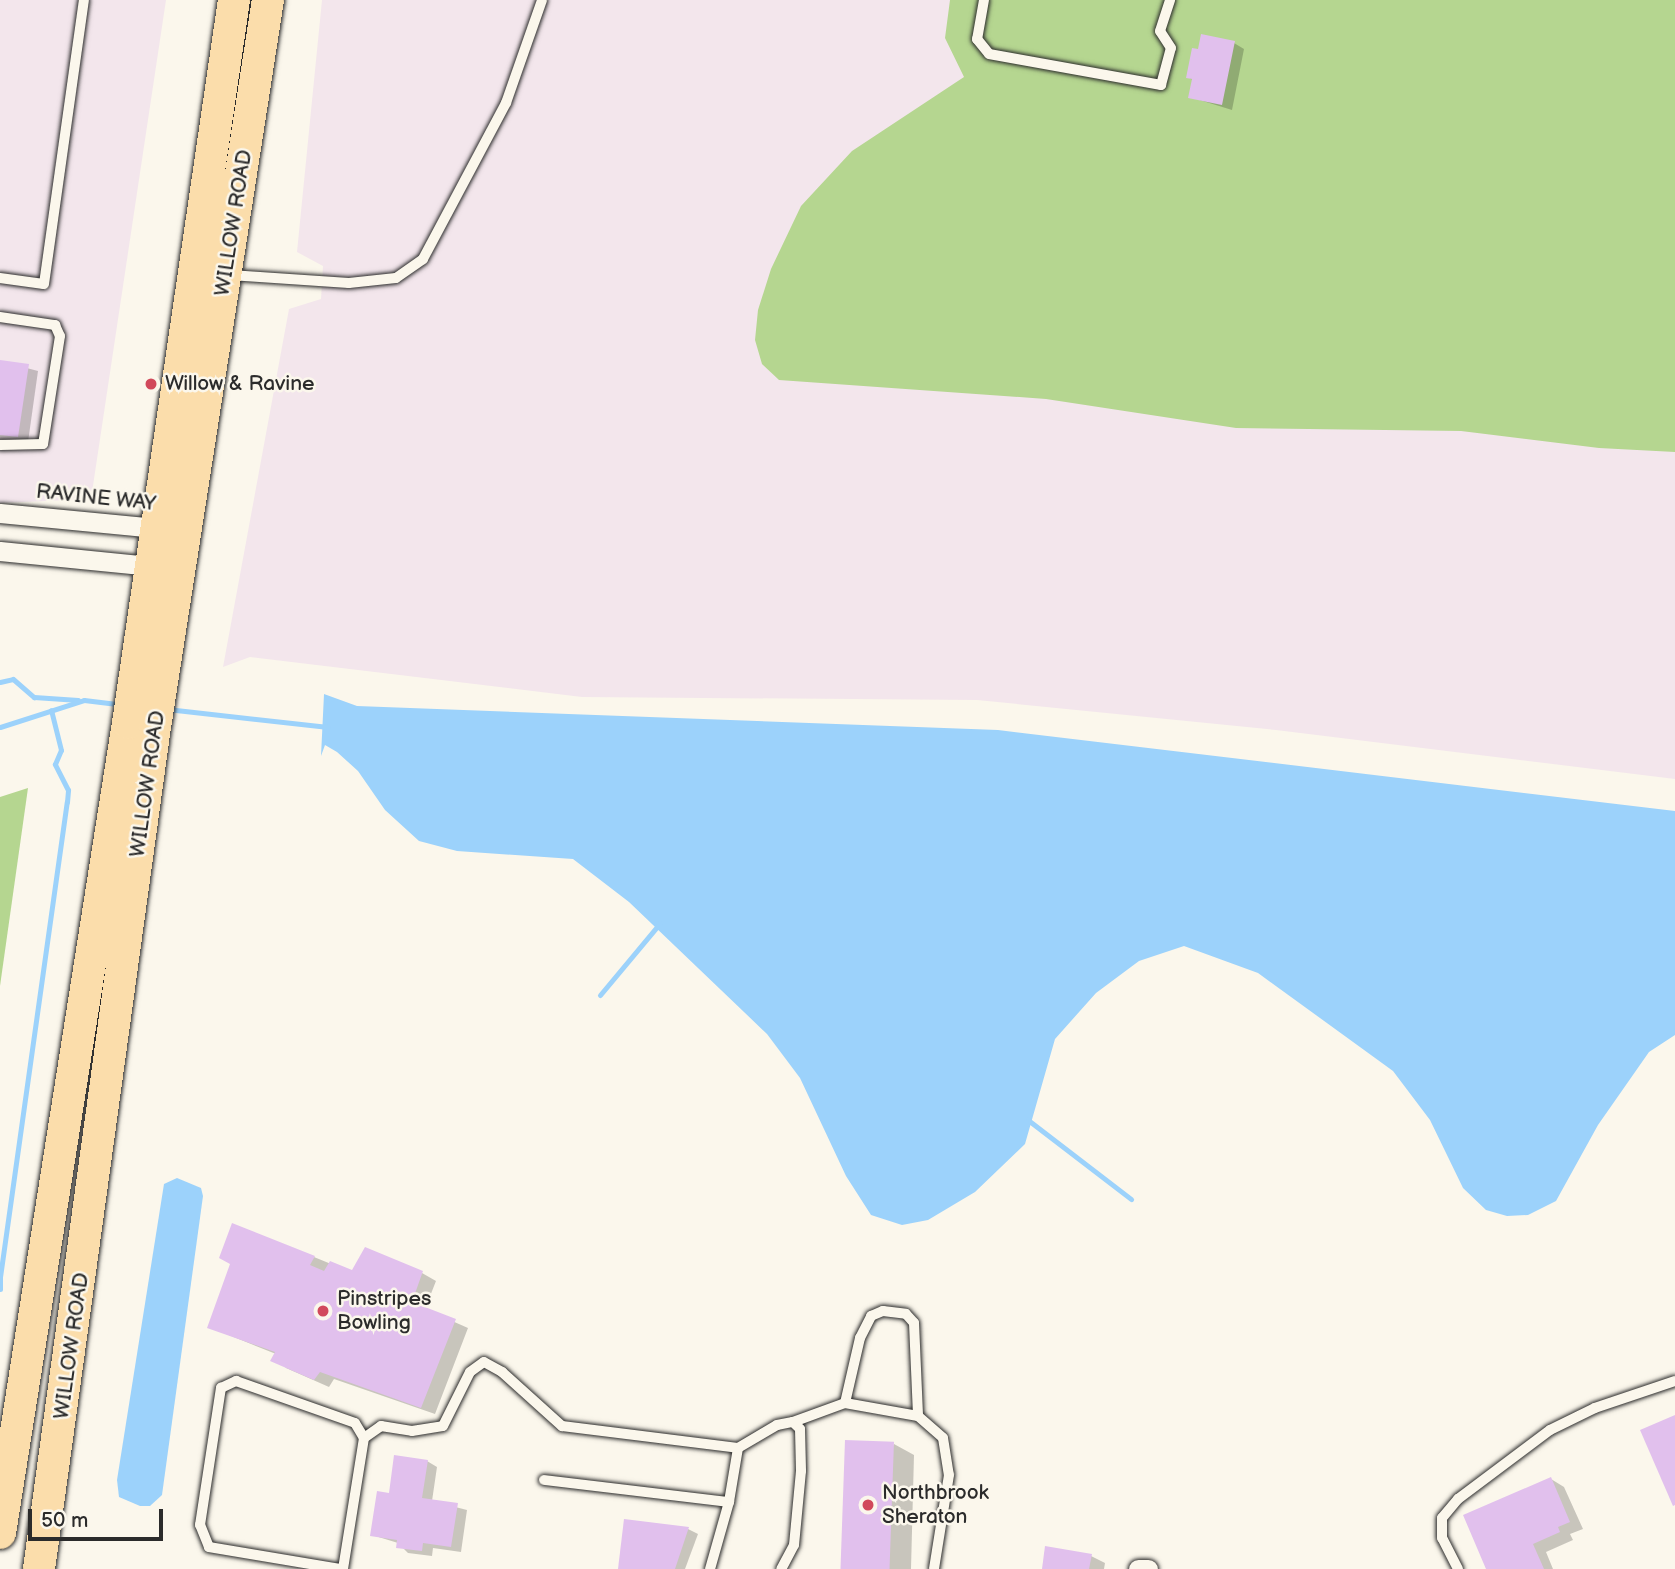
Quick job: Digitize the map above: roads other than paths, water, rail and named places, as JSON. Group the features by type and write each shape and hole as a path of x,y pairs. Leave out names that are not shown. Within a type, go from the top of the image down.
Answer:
{"main road":[{"name":"WILLOW ROAD","path":"172,529 194,271 234,0"},
{"name":"WILLOW ROAD","path":"0,1533 141,725 172,529 226,275 268,0"},
{"path":"194,271 226,275"},
{"name":"WILLOW ROAD","path":"39,1569 141,725"}],"street":[{"name":"RAVINE WAY","path":"0,513 172,529"},
{"path":"0,551 166,568"},
{"path":"1138,1569 1148,1569"}],"lane":[{"path":"0,278 44,284 84,0"},
{"path":"226,275 349,283 396,278 423,259 506,103 542,0"},
{"path":"984,0 977,39 989,54 1161,85 1171,48 1160,31 1170,0"},
{"path":"0,317 55,326 60,336 43,444 0,445"},
{"path":"845,1404 860,1338 871,1315 883,1311 906,1314 914,1323 918,1416"},
{"path":"364,1438 381,1426 412,1431 443,1426 470,1373 484,1362 502,1372 562,1426 738,1448 777,1425 845,1404 918,1416 943,1438 949,1454 934,1569"},
{"path":"236,1381 355,1423 364,1438 341,1569 209,1547 201,1525 222,1388 236,1381"},
{"path":"1458,1569 1441,1538 1442,1518 1458,1499 1550,1430 1595,1408 1675,1381"},
{"path":"781,1569 794,1545 801,1471 800,1429 793,1422"},
{"path":"710,1569 729,1502 738,1448"},
{"path":"544,1480 729,1502"}],"water":[{"path":"324,694 357,706 998,730 1675,811 1675,1035 1649,1052 1598,1125 1556,1201 1528,1215 1507,1216 1486,1210 1463,1188 1430,1120 1393,1071 1258,973 1184,946 1139,961 1096,993 1055,1039 1025,1144 975,1192 928,1220 902,1225 871,1215 846,1176 800,1078 767,1034 629,902 573,859 457,851 419,841 385,810 358,771 337,752 325,745 321,756"},
{"path":"177,1178 201,1188 203,1196 162,1495 150,1506 140,1506 119,1497 117,1480 164,1184"}],"waterway":[{"path":"0,682 13,679 34,697 78,700"},
{"path":"0,727 84,700 119,704"},
{"path":"167,709 328,727"},
{"path":"0,1277 67,802 68,790 55,764 61,750 51,710"},
{"path":"600,995 660,923"},
{"path":"1028,1120 1131,1199"},
{"path":"0,1277 0,1289"}],"place":[{"name":"Willow & Ravine","path":"151,384"},
{"name":"Pinstripes Bowling","path":"323,1311"},
{"name":"Northbrook Sheraton","path":"868,1505"}]}
